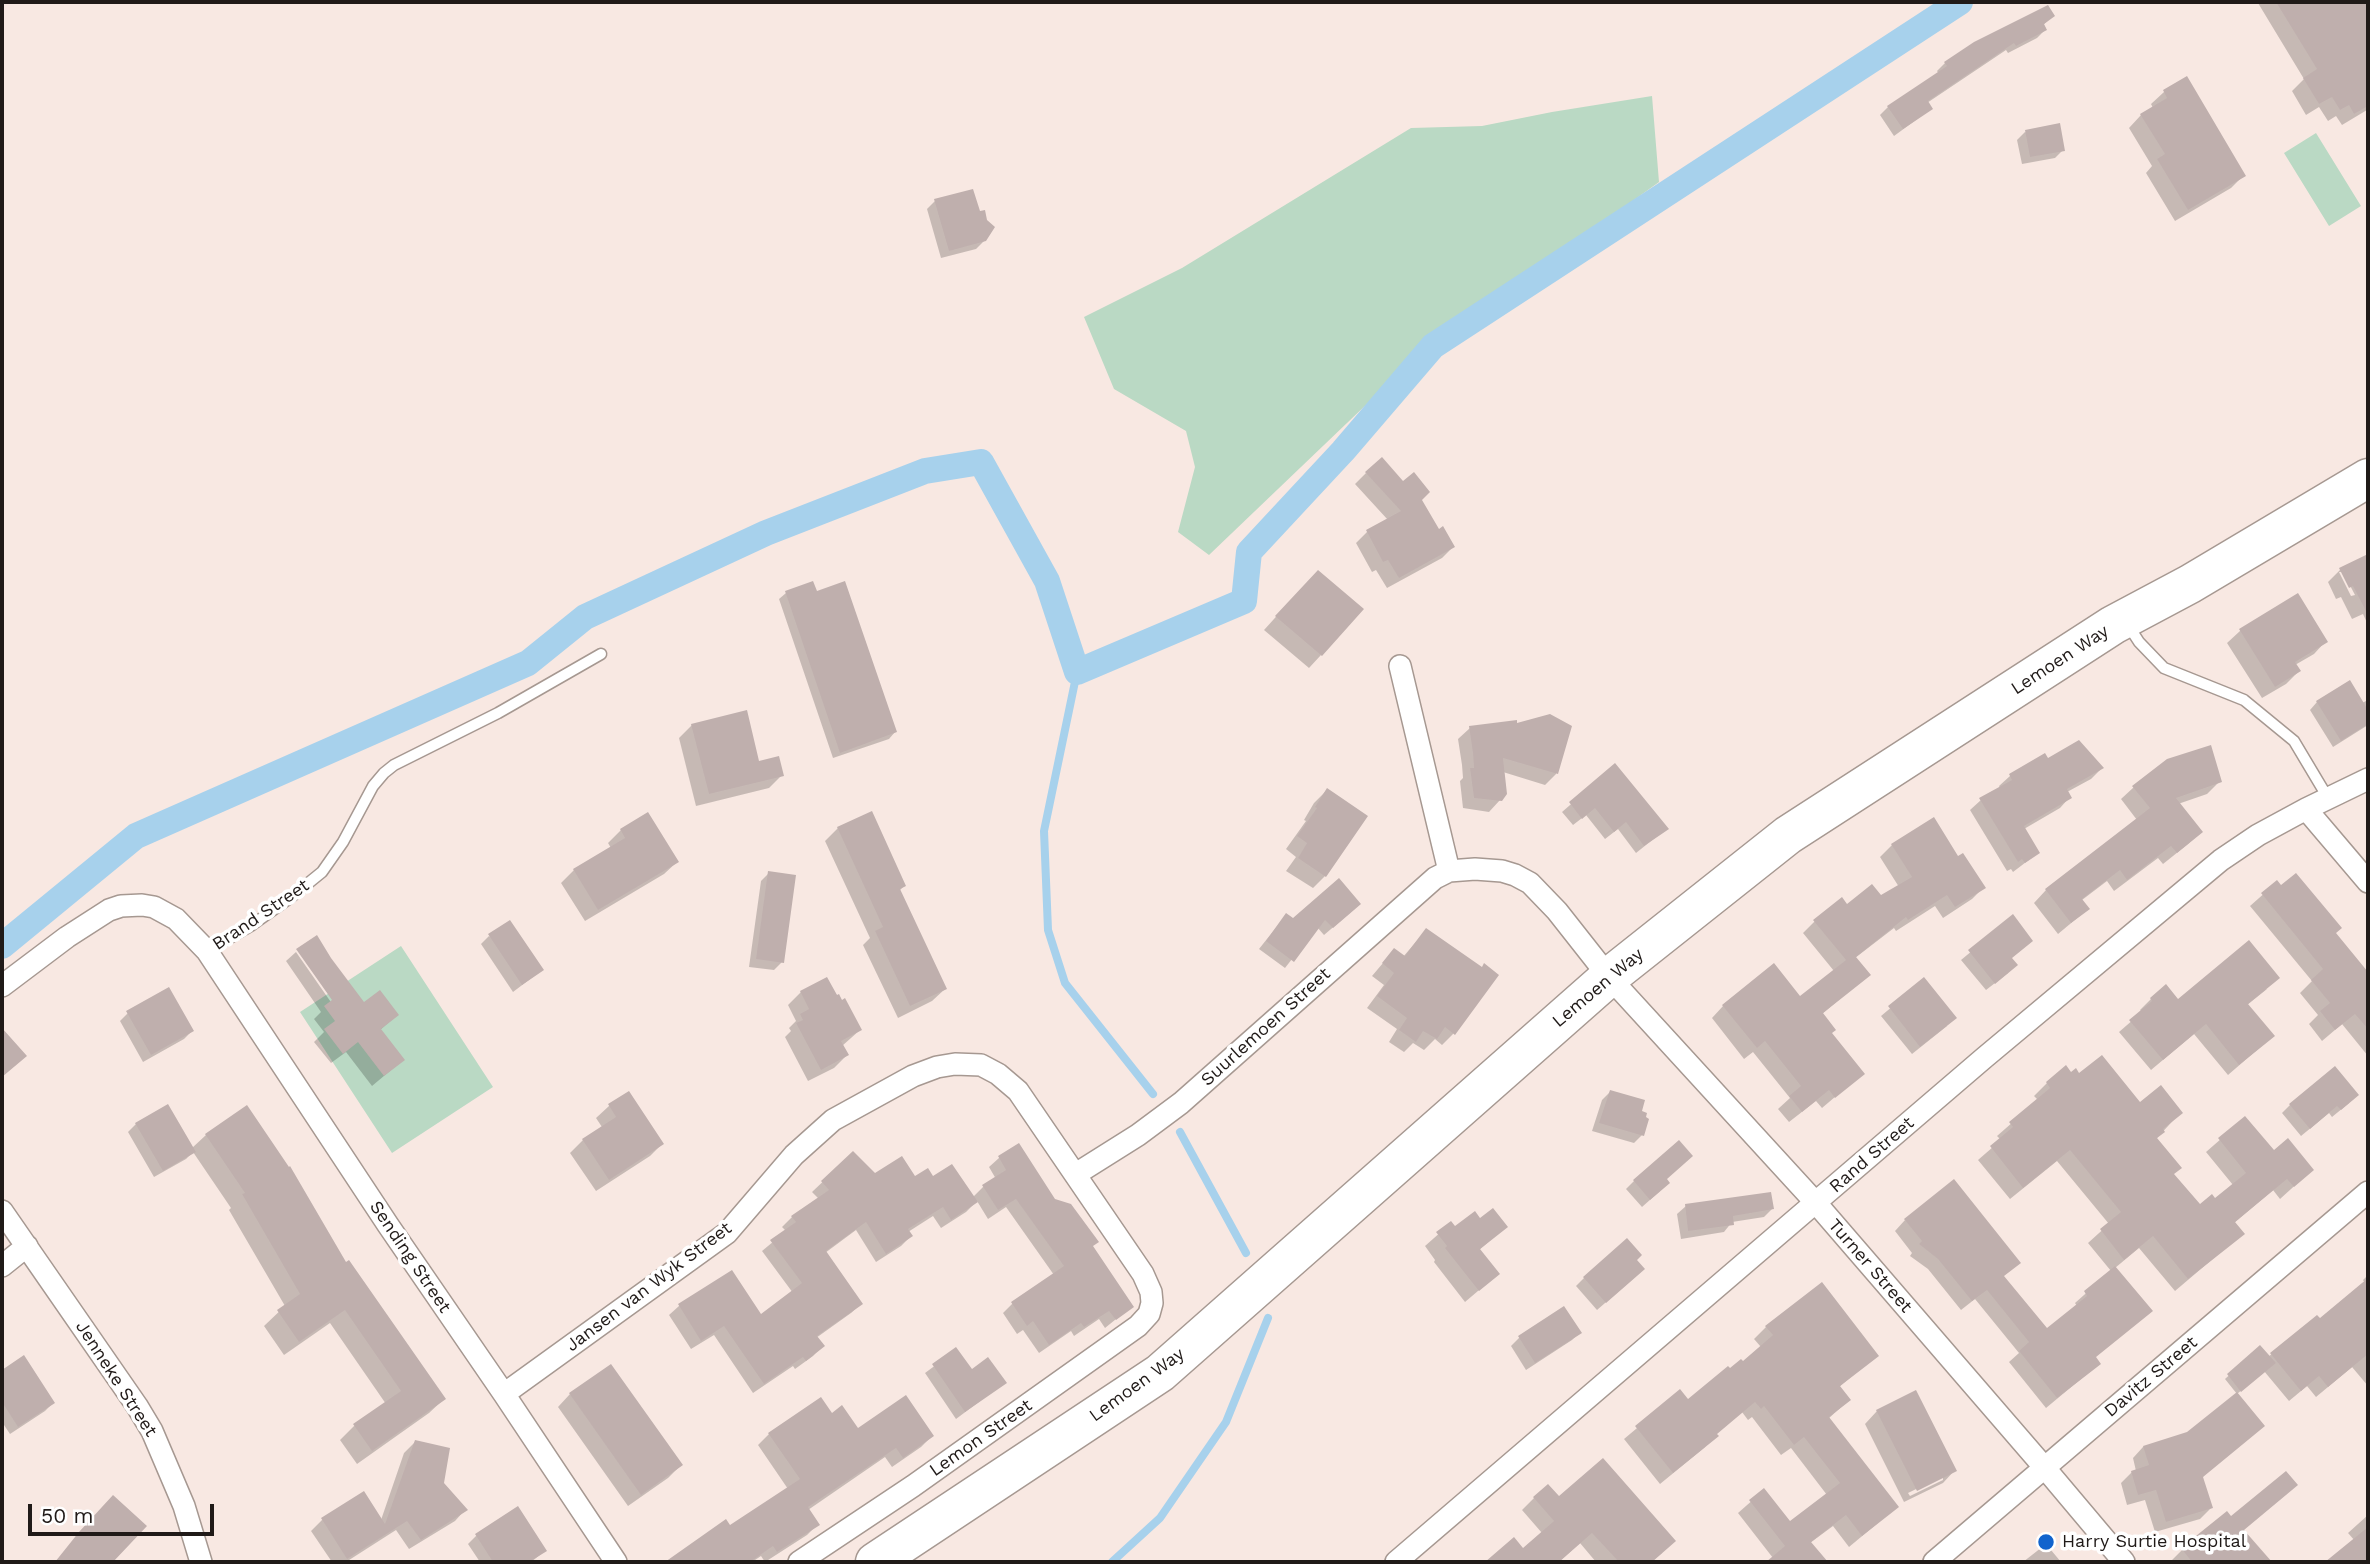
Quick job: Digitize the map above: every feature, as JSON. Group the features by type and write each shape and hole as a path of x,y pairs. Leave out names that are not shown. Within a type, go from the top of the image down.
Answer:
{"highway":[{"name":"Lemoen Way","path":"875,1562 1160,1373 1609,977 1788,835 2124,619 2190,584 2368,478"}],"street":[{"path":"1400,666 1449,871 1502,871 1530,883 1557,911 1609,977"},
{"name":"Rand Street","path":"1396,1562 1984,1058 2221,860 2258,835 2368,779"},
{"path":"2306,809 2368,883"},
{"name":"Suurlemoen Street","path":"1076,1174 1138,1135 1181,1103 1421,889 1449,871"},
{"name":"Brand Street","path":"2,986 83,925 121,906 142,905 164,911 176,919 207,951"},
{"name":"Sending Street","path":"207,951 616,1562"},
{"name":"Turner Street","path":"1609,977 1816,1203 2123,1562"},
{"name":"Jansen van Wyk Street","path":"504,1394 727,1233 794,1156 833,1120 913,1076 955,1064 981,1065 998,1074 1017,1091 1143,1274 1149,1285 1152,1303"},
{"name":"Davitz Street","path":"1934,1562 2368,1192"},
{"name":"Jenneke Street","path":"2,1211 152,1431 184,1506 201,1562"},
{"path":"2,1266 27,1246"},
{"name":"Lemon Street","path":"799,1562 913,1486 1138,1326 1149,1314 1152,1303"}],"lane":[{"path":"2124,619 2139,642 2164,668 2244,700 2294,741 2328,798"},
{"name":"Brand Street","path":"207,951 252,925 322,872 343,842 373,786 394,765 510,706 601,654"}],"green space":[{"path":"1652,96 1659,182 1416,357 1209,555 1178,532 1195,467 1186,431 1114,389 1084,317 1182,268 1411,128 1482,126"},
{"path":"2316,133 2361,206 2329,226 2284,153"},
{"path":"401,946 493,1087 392,1153 300,1012"}],"building":[{"path":"2276,2 2368,2 2368,106 2354,114 2349,105 2340,110 2332,97 2319,104 2303,78 2317,69"},
{"path":"2048,5 2055,16 2044,24 2047,30 2016,46 2014,43 1928,101 1933,109 1903,129 1887,106 1947,66 1944,62 1974,42"},
{"path":"2187,76 2246,176 2188,210 2157,159 2165,154 2140,114 2167,98 2163,90"},
{"path":"2060,123 2065,151 2030,157 2025,130"},
{"path":"973,189 980,211 985,210 987,220 995,227 986,241 949,251 934,199"},
{"path":"1382,457 1403,481 1414,472 1430,492 1422,500 1439,529 1443,526 1455,547 1399,578 1388,560 1383,562 1366,530 1401,511 1365,472"},
{"path":"2368,554 2368,615 2353,586 2349,588 2339,568"},
{"path":"1318,570 1364,609 1322,656 1275,616"},
{"path":"813,581 817,591 845,581 897,732 840,753 785,591"},
{"path":"2298,593 2328,642 2295,662 2301,671 2275,687 2239,629"},
{"path":"2350,680 2368,710 2368,724 2341,741 2316,701"},
{"path":"747,710 759,761 779,756 784,776 709,794 691,724"},
{"path":"1550,714 1572,726 1558,774 1503,758 1507,794 1502,801 1474,798 1470,768 1474,768 1473,753 1469,726 1517,720 1517,723"},
{"path":"2079,740 2104,768 2067,789 2072,798 2024,826 2040,853 2025,863 2022,859 2018,862 1979,798 2012,780 2009,774 2045,753 2048,758"},
{"path":"2211,745 2222,782 2176,798 2203,832 2177,853 2171,846 2127,880 2120,870 2082,899 2090,909 2071,923 2045,889 2150,808 2132,786 2167,759"},
{"path":"1615,763 1669,829 1644,846 1626,822 1614,832 1595,808 1582,819 1569,802"},
{"path":"1327,788 1368,816 1326,877 1298,858 1307,843 1297,836 1317,808 1315,807"},
{"path":"872,811 906,886 900,889 947,989 910,1006 875,931 883,927 837,827"},
{"path":"648,812 679,862 598,910 573,869 625,838 620,829"},
{"path":"1934,817 1958,856 1963,853 1986,888 1955,907 1947,895 1908,920 1906,917 1856,957 1871,975 1823,1013 1836,1030 1832,1033 1865,1074 1835,1098 1829,1090 1802,1112 1789,1096 1801,1086 1765,1041 1757,1048 1722,1005 1774,963 1800,996 1846,960 1813,920 1842,897 1847,904 1872,884 1881,895 1912,877 1891,844"},
{"path":"768,871 796,875 784,963 756,959"},
{"path":"2296,873 2342,928 2336,933 2368,972 2368,1029 2355,1014 2335,1030 2320,1011 2330,1003 2311,980 2323,969 2261,893 2277,880 2281,885"},
{"path":"1339,878 1361,904 1333,928 1325,920 1294,962 1266,941 1286,913 1293,918"},
{"path":"2013,914 2033,941 2012,958 2018,965 1995,984 1968,950"},
{"path":"510,920 544,970 522,985 488,934"},
{"path":"1426,928 1482,967 1484,963 1499,975 1455,1035 1445,1027 1437,1039 1423,1031 1416,1042 1399,1030 1407,1018 1377,996 1394,973 1382,963 1394,948 1405,956"},
{"path":"317,935 364,1002 380,990 399,1015 381,1029 405,1060 384,1076 358,1042 343,1054 324,1029 335,1021 324,1006 332,1000 296,949"},
{"path":"2249,940 2280,978 2248,1004 2275,1036 2239,1065 2206,1024 2163,1060 2129,1020 2152,1001 2150,998 2166,984 2178,999"},
{"path":"827,977 837,995 839,994 842,1000 845,998 862,1030 841,1041 849,1055 821,1070 796,1023 803,1020 800,1014 809,1009 800,991"},
{"path":"1924,977 1957,1018 1920,1047 1888,1006"},
{"path":"169,987 194,1031 151,1055 126,1011"},
{"path":"2,1028 27,1056 2,1077"},
{"path":"2102,1055 2140,1102 2161,1085 2183,1113 2163,1129 2165,1132 2157,1138 2182,1168 2174,1174 2200,1204 2212,1194 2215,1198 2246,1173 2218,1138 2245,1116 2274,1150 2288,1138 2314,1170 2294,1187 2287,1179 2235,1222 2245,1234 2188,1279 2153,1236 2124,1260 2100,1229 2121,1212 2070,1150 2023,1188 1990,1146 2013,1127 2009,1122 2050,1088 2046,1082 2066,1065 2071,1072 2076,1068 2079,1073"},
{"path":"2335,1066 2359,1095 2341,1110 2337,1106 2310,1129 2289,1104"},
{"path":"1610,1090 1645,1100 1642,1111 1647,1113 1646,1117 1649,1119 1644,1136 1599,1123"},
{"path":"629,1091 664,1144 609,1180 582,1139 616,1117 608,1104"},
{"path":"168,1104 196,1152 163,1171 135,1123"},
{"path":"247,1105 290,1166 346,1262 349,1260 446,1399 372,1451 353,1424 401,1391 345,1310 299,1342 277,1310 300,1294 242,1194 245,1193 205,1134"},
{"path":"1679,1140 1693,1156 1667,1179 1670,1183 1650,1200 1633,1180"},
{"path":"1019,1143 1055,1199 1071,1204 1099,1242 1093,1246 1134,1307 1116,1320 1109,1311 1084,1327 1081,1323 1049,1345 1033,1321 1027,1326 1011,1302 1064,1266 1016,1199 998,1210 982,1185 1006,1170 998,1156"},
{"path":"853,1151 875,1173 902,1156 915,1176 928,1168 933,1176 952,1164 978,1202 951,1220 943,1207 908,1229 913,1236 886,1254 866,1222 826,1251 863,1304 817,1336 825,1346 806,1361 803,1357 764,1384 724,1326 701,1341 678,1304 732,1270 761,1314 802,1283 770,1240 796,1222 791,1216 829,1190 821,1181"},
{"path":"1954,1179 2021,1263 2004,1276 2047,1328 2087,1296 2084,1291 2115,1266 2153,1311 2096,1357 2101,1364 2057,1398 2019,1351 2029,1342 1987,1290 1972,1301 1938,1259 1919,1244 1922,1241 1904,1219"},
{"path":"1771,1192 1774,1209 1733,1216 1734,1225 1688,1231 1685,1204"},
{"path":"1493,1208 1508,1227 1480,1249 1500,1274 1479,1291 1445,1248 1447,1246 1436,1232 1451,1221 1455,1226 1475,1211 1480,1218"},
{"path":"1627,1238 1642,1255 1637,1260 1645,1269 1606,1303 1583,1277"},
{"path":"2368,1278 2368,1354 2328,1387 2319,1376 2301,1391 2270,1353 2317,1315 2320,1318"},
{"path":"1822,1282 1879,1356 1840,1386 1851,1400 1829,1417 1899,1507 1862,1536 1846,1515 1811,1542 1828,1562 1766,1562 1785,1546 1749,1500 1764,1488 1790,1521 1840,1483 1804,1437 1794,1445 1764,1406 1761,1409 1755,1402 1717,1434 1719,1436 1673,1473 1635,1426 1680,1389 1688,1399 1728,1366 1730,1368 1741,1359 1743,1361 1773,1335 1765,1326"},
{"path":"1564,1306 1582,1333 1535,1363 1518,1336"},
{"path":"2260,1345 2276,1363 2241,1392 2227,1374"},
{"path":"956,1347 972,1369 988,1357 1007,1383 965,1412 932,1364"},
{"path":"24,1355 55,1403 18,1427 2,1402 2,1370"},
{"path":"611,1364 683,1465 641,1495 569,1393"},
{"path":"1916,1390 1957,1471 1917,1491 1876,1410"},
{"path":"2237,1392 2265,1426 2203,1477 2213,1508 2166,1522 2156,1490 2138,1495 2131,1471 2149,1465 2143,1446 2187,1432"},
{"path":"906,1395 934,1436 903,1458 896,1448 808,1507 820,1525 777,1552 773,1546 750,1562 665,1562 726,1519 730,1525 800,1479 768,1433 821,1397 832,1413 842,1405 858,1428"},
{"path":"415,1440 450,1448 444,1483 468,1510 421,1540 407,1521 347,1559 321,1518 364,1491 385,1524"},
{"path":"1603,1458 1676,1541 1652,1562 1619,1562 1592,1533 1559,1562 1485,1562 1514,1537 1523,1548 1554,1521 1533,1497 1548,1484 1559,1496"},
{"path":"2286,1471 2298,1485 2244,1530 2272,1562 2192,1562 2181,1548 2227,1511 2231,1516"},
{"path":"113,1495 147,1526 113,1562 55,1562 79,1532"},
{"path":"518,1506 547,1551 529,1562 493,1562 475,1534"},
{"path":"2368,1527 2368,1562 2325,1562"}],"waterway":[{"path":"2,946 136,836 528,663 585,617 766,533 925,471 981,462 1047,581 1077,672 1244,601 1249,552 1343,451 1433,346 1960,2"},
{"path":"1077,672 1044,831 1048,930 1065,983 1153,1094"},
{"path":"1180,1132 1246,1253"},
{"path":"1112,1562 1160,1518 1226,1422 1268,1318"}],"place":[{"name":"Harry Surtie Hospital","path":"2046,1542"}]}
